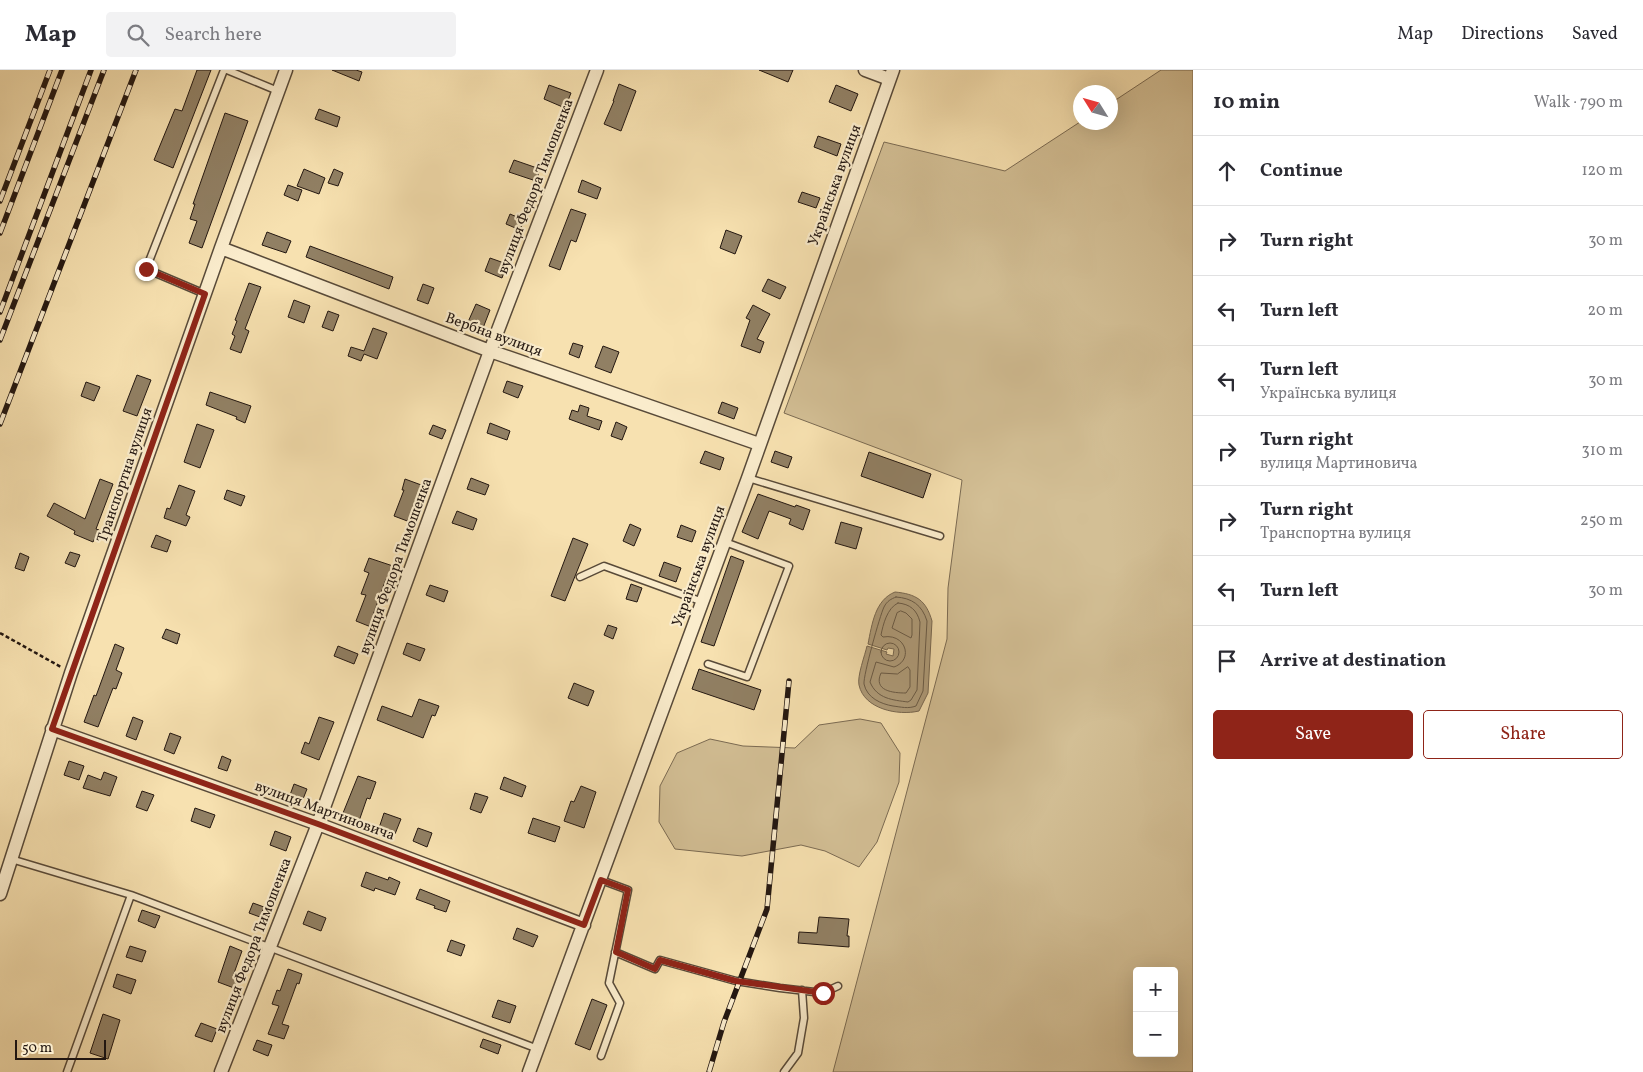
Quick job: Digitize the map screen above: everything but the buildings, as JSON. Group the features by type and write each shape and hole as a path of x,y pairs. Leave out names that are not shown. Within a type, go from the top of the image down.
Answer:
{"street":[{"name":"Транспортна вулиця","path":"0,894 71,673 286,70"},
{"name":"вулиця Федора Тимошенка","path":"221,1072 318,824 490,351 597,70"},
{"path":"864,70 891,75"},
{"name":"Українська вулиця","path":"530,1072 725,542 891,75"},
{"name":"Вербна вулиця","path":"221,248 490,351 759,444"},
{"name":"вулиця Мартиновича","path":"52,729 318,824 584,925"}],"lane":[{"path":"205,294 146,269 226,70 278,91"},
{"path":"748,478 940,536"},
{"path":"708,664 747,677 789,566 725,542"},
{"path":"580,577 604,566 703,602"},
{"path":"11,859 131,895 538,1049"},
{"path":"601,880 628,890 609,983 620,1003 601,1056"},
{"path":"67,1072 131,895"},
{"path":"616,952 655,969 660,960 736,981 823,993 838,986"},
{"path":"784,1072 798,1053 804,1018 802,990"}],"path":[{"path":"0,633 71,673"}],"shaded area":[{"path":"1161,70 1193,70 1193,1072 833,1072 947,639 948,588 962,480 784,413 884,142 1005,171 1073,127 1073,130 1118,130 1118,98"},
{"path":"860,719 881,723 900,753 899,782 877,842 859,867 825,851 801,845 742,856 675,849 659,822 660,786 677,753 710,739 743,746 795,748 819,725"}],"water":[{"path":"895,592 909,594 919,599 927,608 932,621 928,693 919,711 901,712 883,709 868,700 862,693 859,685 860,671 867,646 887,652 886,654 893,656 894,649 888,648 887,650 868,644 873,621 879,607 888,596"}],"railway":[{"path":"0,201 50,70"},
{"path":"0,233 62,70"},
{"path":"0,312 91,70"},
{"path":"0,340 104,70"},
{"path":"0,424 136,70"},
{"path":"709,1072 724,1022 767,909 789,681"}],"route":[{"path":"146,269 205,294 52,729 318,824 584,925 601,880 628,890 616,952 655,969 660,960 736,981 823,993"}]}
